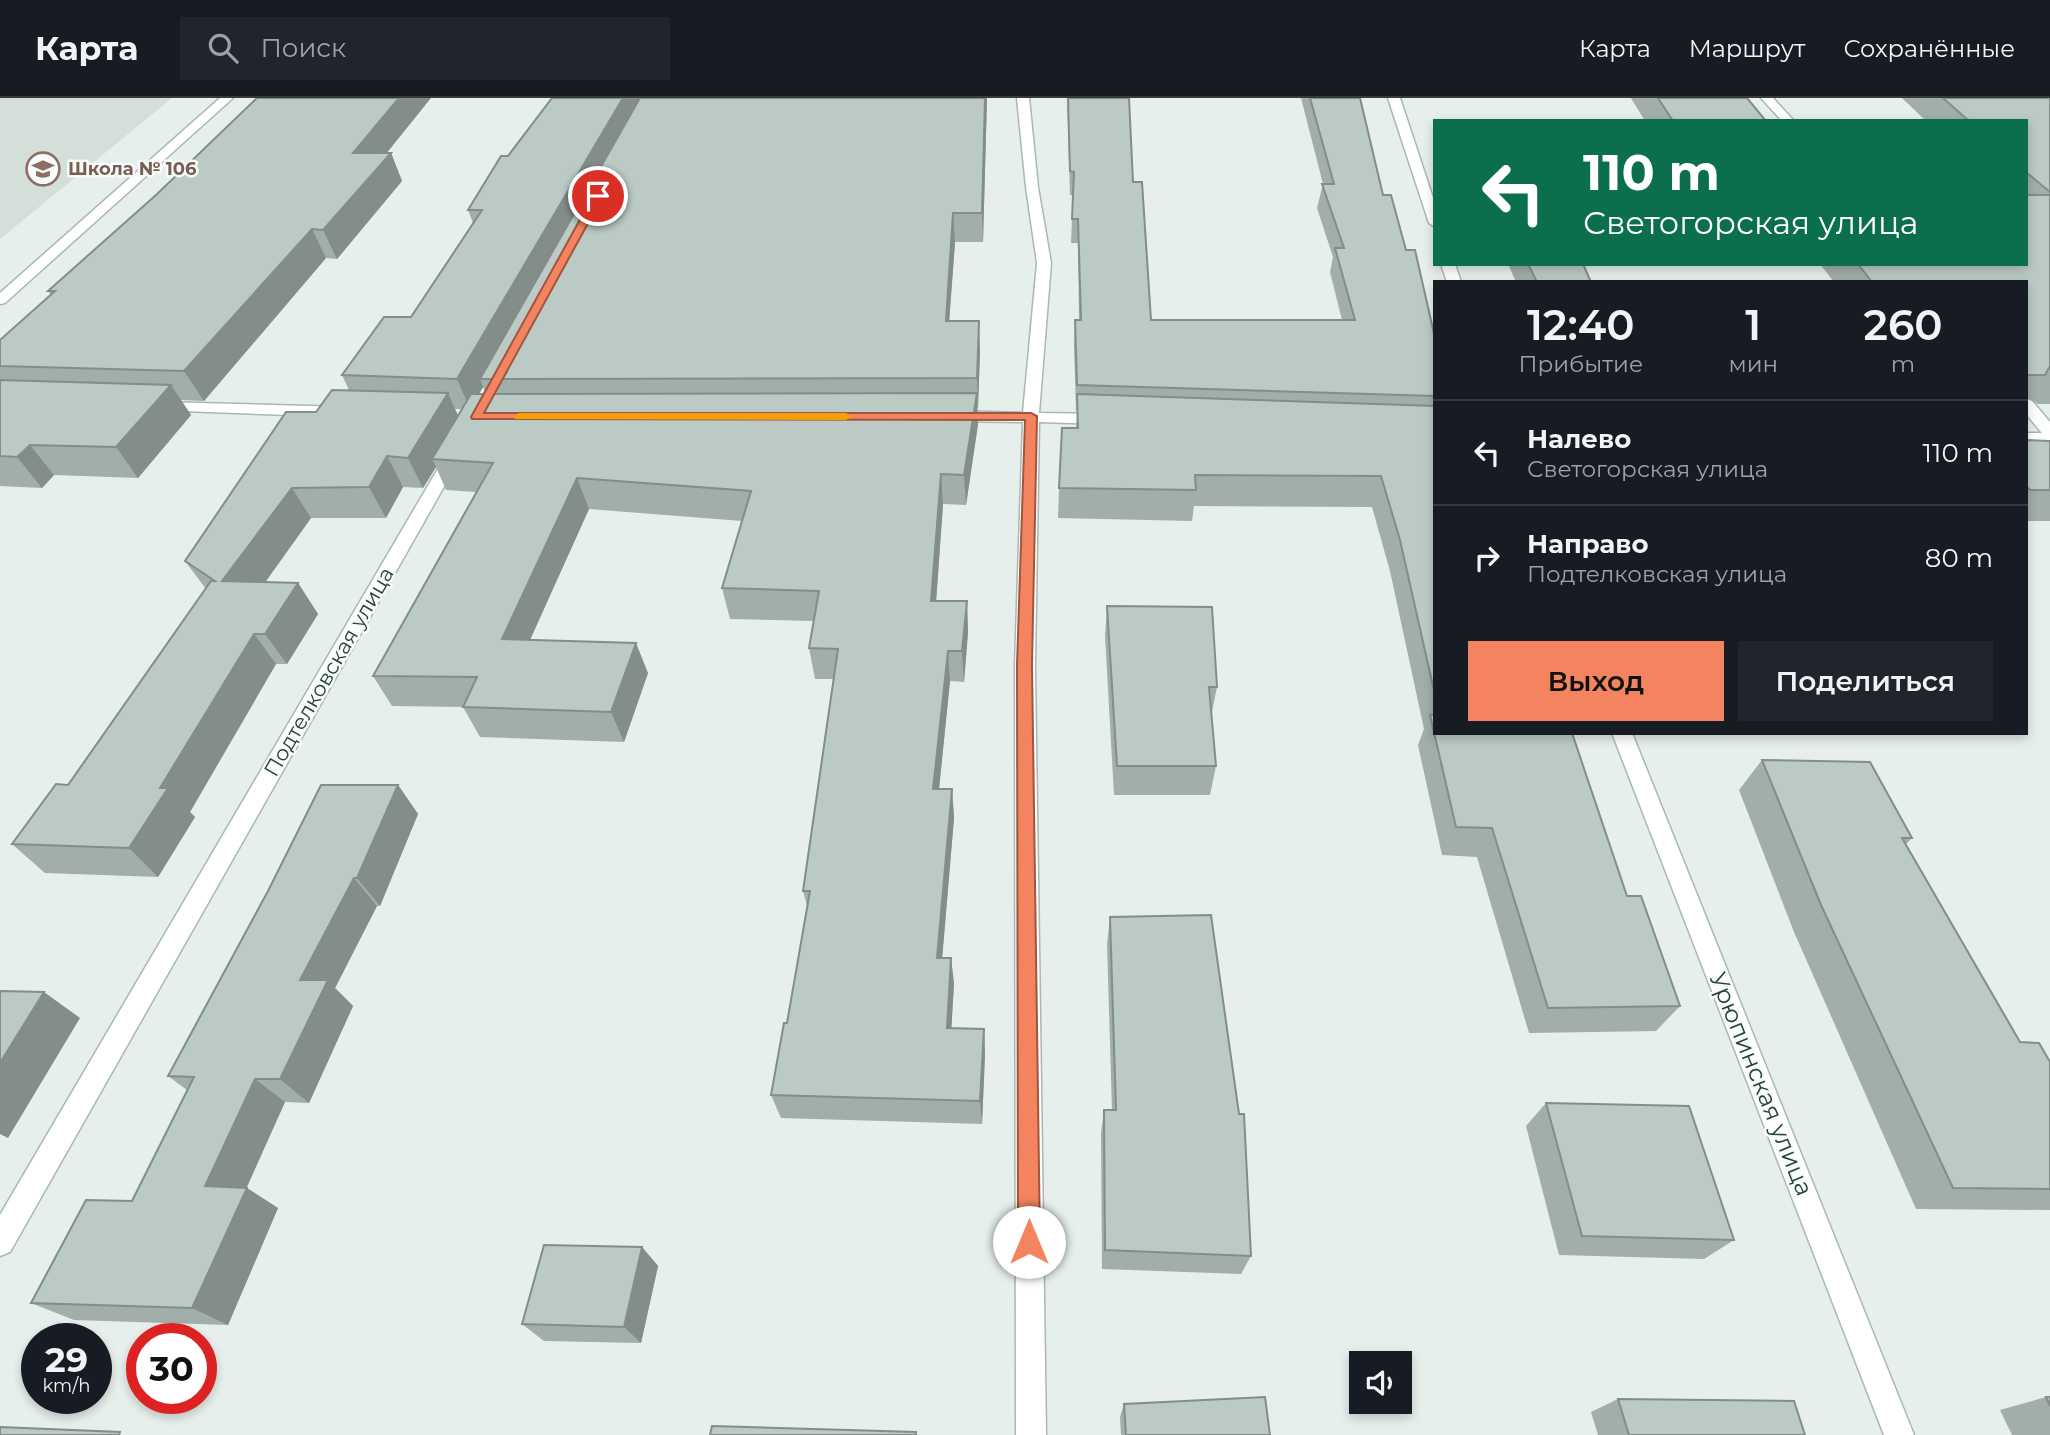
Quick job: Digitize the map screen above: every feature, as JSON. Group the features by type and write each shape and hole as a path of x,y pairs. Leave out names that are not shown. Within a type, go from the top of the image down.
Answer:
{"street":[{"path":"0,300 227,98"},
{"path":"1023,98 1032,187 1044,263 1031,416 1025,665 1031,1435"},
{"path":"1394,98 1433,217"},
{"path":"1767,98 1786,119"},
{"path":"150,406 368,413"},
{"path":"2028,406 2050,432"},
{"path":"934,416 1115,419"},
{"path":"2028,438 2050,438"},
{"name":"Подтелковская улица","path":"0,1242 463,441"},
{"name":"Урюпинская улица","path":"1623,735 1899,1435"}],"shaded area":[{"name":"Школа № 106","path":"0,98 172,98 0,239"}],"building":[{"path":"257,98 399,98 353,153 391,153 323,230 312,229 184,371 0,366 0,340 55,291 48,291 156,195"},
{"path":"552,98 623,98 457,379 342,375 384,317 411,317 482,210 468,210 501,156 508,156"},
{"path":"640,98 985,98 982,213 953,213 946,321 979,321 977,378 480,379"},
{"path":"1068,98 1129,98 1133,182 1142,182 1151,320 1355,320 1335,248 1344,248 1322,184 1334,184 1310,98 1360,98 1383,195 1391,195 1406,250 1415,250 1433,329 1433,396 1077,385 1075,320 1081,320 1078,219 1072,219 1074,172 1070,171"},
{"path":"1658,98 1747,98 1764,119 1672,119"},
{"path":"1943,98 2050,98 2050,192 2028,174 2028,119 1967,119"},
{"path":"2028,195 2050,195 2050,369 2045,375 2028,375 2028,280 1870,280 1860,266 2028,266"},
{"path":"1529,266 1584,266 1590,280 1536,280"},
{"path":"0,380 171,385 116,447 30,445 17,457 0,456"},
{"path":"332,390 448,393 408,458 387,456 369,487 292,488 222,581 298,583 265,634 254,634 160,788 168,788 129,848 12,844 56,784 68,785 211,581 215,581 185,561 286,412 316,412"},
{"path":"977,393 964,475 941,474 931,601 967,601 962,651 948,651 933,789 952,789 937,958 951,958 947,1028 984,1029 980,1101 771,1095 784,1023 787,1023 810,891 803,891 838,649 809,648 819,591 722,588 751,491 577,478 502,639 636,643 611,712 463,707 477,677 373,676 493,463 432,459 471,394"},
{"path":"1077,394 1433,406 1433,686 1400,540 1381,476 1195,475 1196,490 1059,488 1062,428 1078,428"},
{"path":"2028,440 2050,441 2050,490 2030,490"},
{"path":"1107,606 1212,607 1217,687 1209,687 1216,766 1117,766"},
{"path":"1435,735 1573,735 1627,896 1641,896 1680,1006 1548,1008 1492,828 1456,827"},
{"path":"1762,760 1870,762 1912,838 1902,838 2020,1042 2039,1043 2050,1062 2050,1189 1953,1188 1821,905"},
{"path":"321,785 398,785 357,878 354,878 300,980 328,980 280,1079 255,1079 205,1186 247,1188 192,1308 31,1303 86,1200 132,1201 194,1077 168,1076 268,891"},
{"path":"1211,915 1239,1114 1244,1114 1251,1256 1105,1250 1104,1110 1116,1110 1110,917"},
{"path":"0,991 44,992 0,1063"},
{"path":"1546,1103 1689,1106 1734,1240 1582,1236"},
{"path":"544,1245 642,1247 624,1327 522,1324"},
{"path":"1265,1397 1270,1435 1126,1435 1124,1404"},
{"path":"1618,1399 1794,1401 1805,1435 1629,1435"},
{"path":"712,1426 916,1432 916,1435 710,1435"},
{"path":"0,1427 120,1432 119,1435 0,1435"}],"slow traffic":[{"path":"519,417 846,416"}],"place":[{"name":"Школа № 106","path":"43,169"}],"route":[{"path":"598,196 477,417 1031,416 1025,665 1029,1242"}]}
